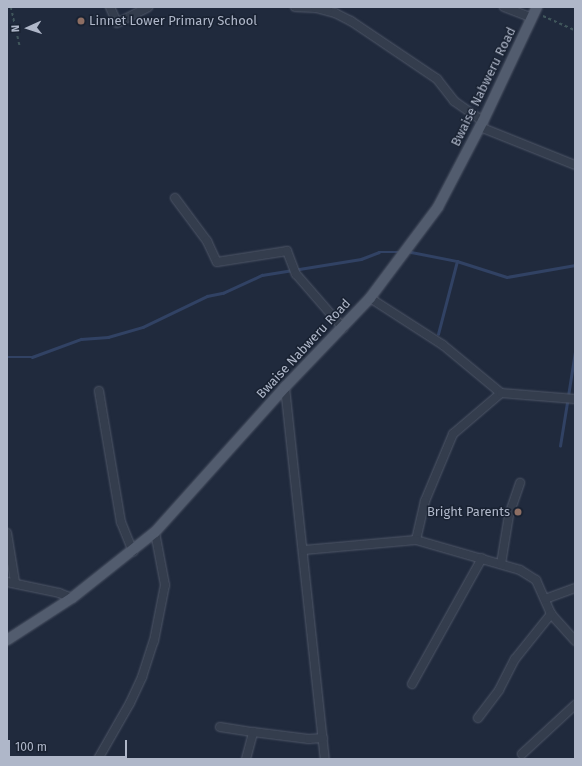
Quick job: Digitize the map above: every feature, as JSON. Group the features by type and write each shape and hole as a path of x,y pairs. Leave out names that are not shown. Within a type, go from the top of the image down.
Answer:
{"main road":[{"name":"Bwaise Nabweru Road","path":"7,640 72,598 133,552 155,532 285,386 343,328 370,298 438,206 482,124 534,12"}],"street":[{"path":"110,7 117,23 148,7"},
{"path":"294,7 316,8 335,13 351,21 437,79 454,101 482,124 575,165"},
{"path":"504,7 534,12"},
{"path":"175,198 207,241 217,262 287,251 296,274 343,328"},
{"path":"370,298 443,345 501,393 575,399"},
{"path":"285,386 304,550 325,759"},
{"path":"99,391 121,522 133,552"},
{"path":"416,540 425,501 453,434 501,393"},
{"path":"501,564 509,515 520,483"},
{"path":"98,759 130,703 142,677 154,641 164,585 155,532"},
{"path":"7,533 11,582 72,598"},
{"path":"304,550 416,540 501,564 536,580 551,614 575,641"},
{"path":"412,684 482,558"},
{"path":"545,599 575,588"},
{"path":"478,718 499,690 515,659 551,614"},
{"path":"522,754 575,705"},
{"path":"220,727 309,739 322,738"},
{"path":"246,759 253,732"}],"path":[{"path":"11,7 20,47"},
{"path":"534,12 575,30"}],"waterway":[{"path":"7,357 32,357 81,339 108,337 143,327 207,296 223,293 262,275 361,259 379,252 399,252"},
{"path":"411,252 457,261 507,277 575,265"},
{"path":"438,334 457,261"},
{"path":"568,396 575,352"},
{"path":"560,446 567,403"}],"place":[{"name":"Linnet Lower Primary School","path":"81,21"},
{"name":"Bright Parents","path":"518,512"}]}
